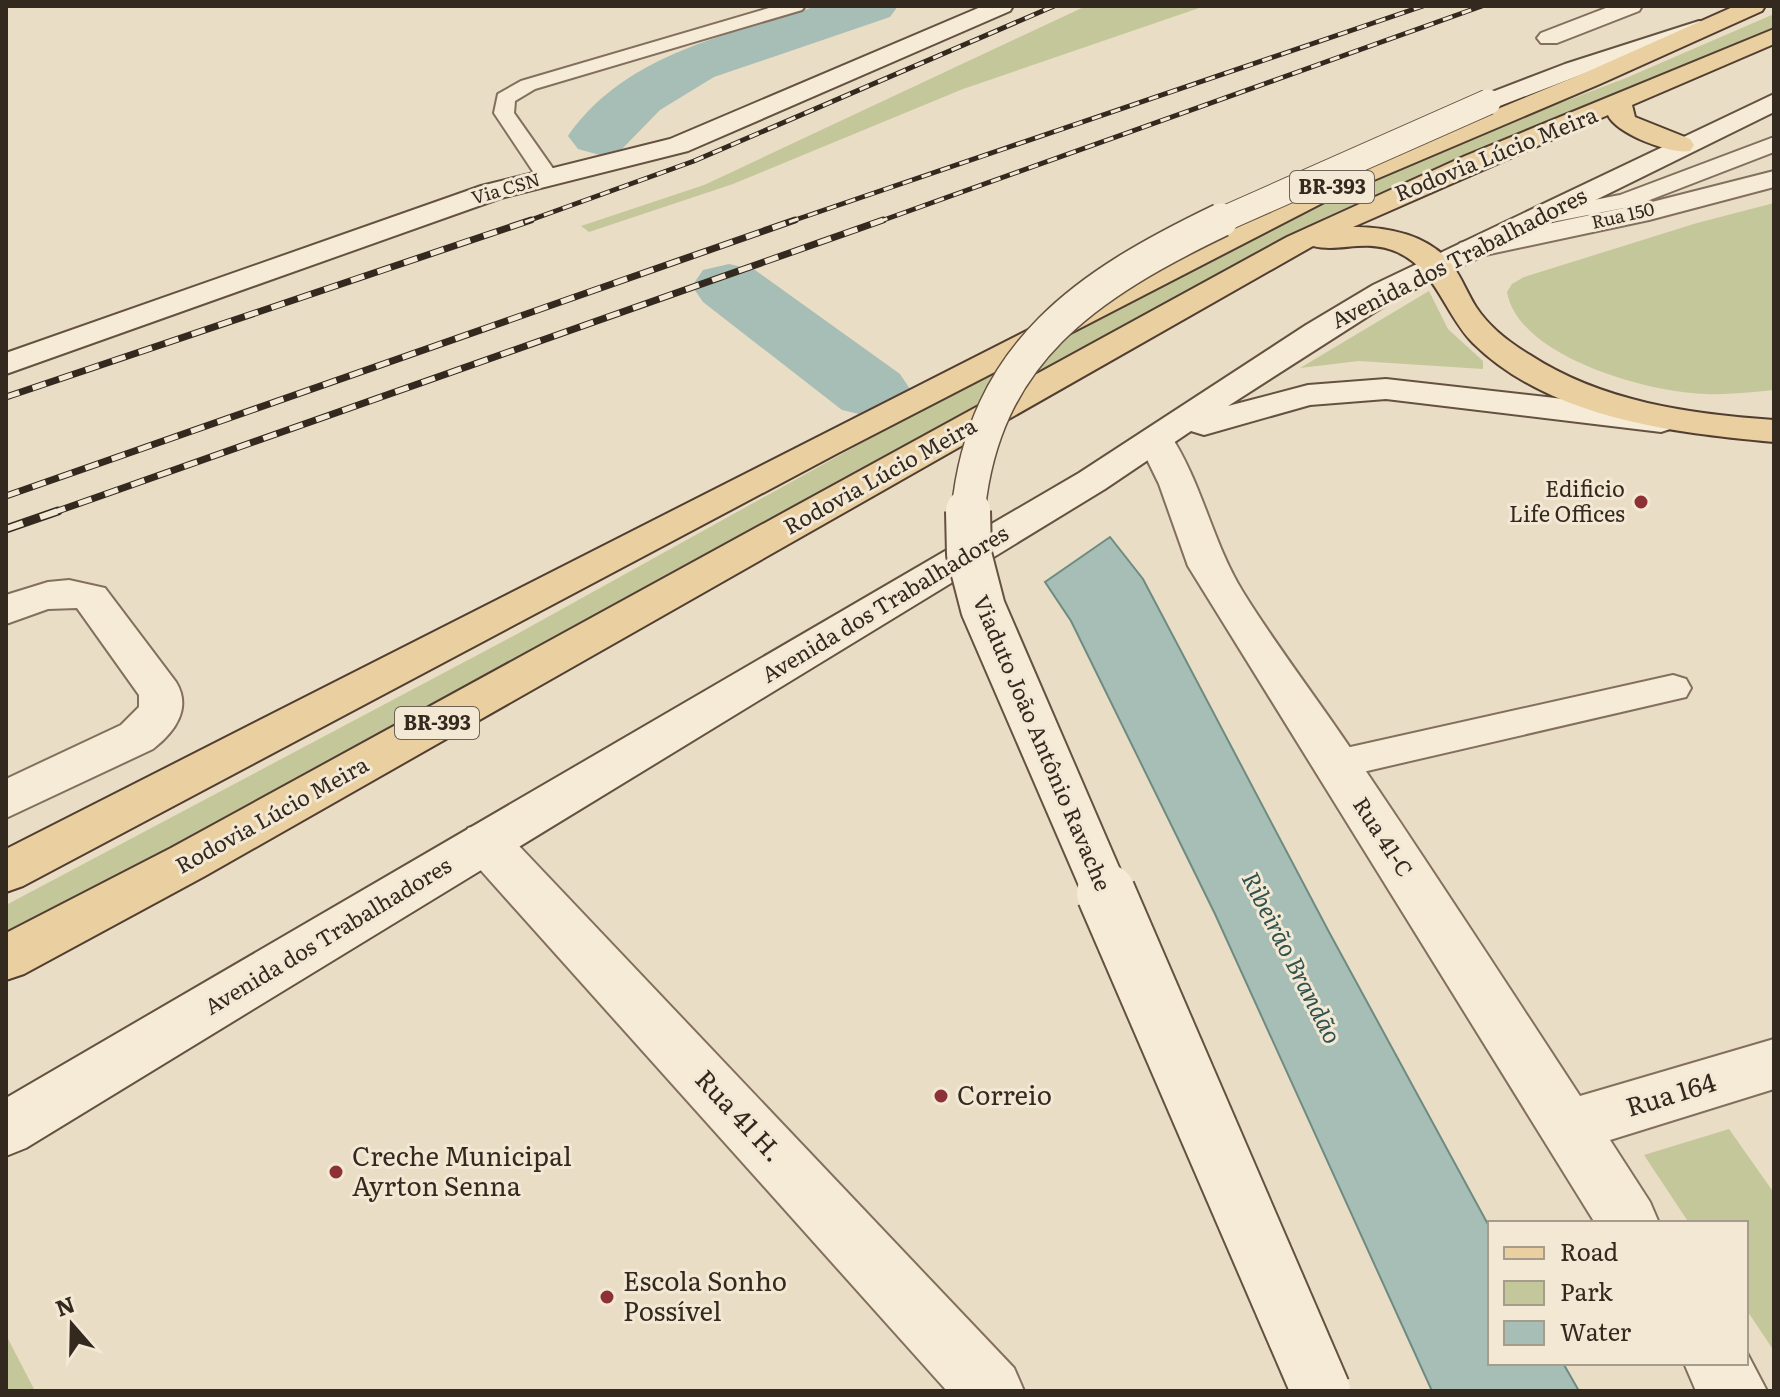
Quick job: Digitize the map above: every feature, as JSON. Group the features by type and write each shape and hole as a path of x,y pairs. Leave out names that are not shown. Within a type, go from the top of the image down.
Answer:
{"main road":[{"name":"Rodovia Lúcio Meira","path":"6,872 825,445 1324,191 1591,79 1699,28 1754,6"},
{"name":"Rodovia Lúcio Meira","path":"6,958 188,862 1297,243 1418,185 1619,104 1774,36"},
{"path":"1619,104 1621,118 1626,123 1681,145"},
{"path":"1297,243 1344,235 1374,236 1404,245 1436,265 1474,324 1496,348 1517,362 1577,391 1694,425 1774,431"}],"street":[{"name":"Via CSN","path":"6,364 412,218 548,177 679,145 1002,6"},
{"path":"1549,38 1631,6"},
{"name":"Viaduto João Antônio Ravache","path":"1321,1391 983,608 968,549 969,495 991,420 1025,358 1059,320 1095,290 1155,253 1223,219 1488,102 1574,69 1699,28"},
{"name":"Avenida dos Trabalhadores","path":"6,1129 1092,481 1317,332 1436,265 1774,102"},
{"name":"Rua 150","path":"1471,249 1649,211 1774,179"},
{"path":"1163,435 1270,404 1355,389 1415,391 1694,425"},
{"name":"Rua 41-C","path":"1163,435 1208,566 1628,1221"},
{"path":"6,610 59,594 79,593 91,598 161,693 163,703 152,727 137,737 6,800"},
{"name":"Rua 41 H.","path":"485,842 991,1391"},
{"name":"Rua 164","path":"1569,1126 1774,1064"},
{"path":"1717,1365 1734,1391"}],"lane":[{"path":"548,177 504,113 505,98 528,85 796,6"},
{"path":"1531,219 1626,201 1774,144"},
{"path":"1681,145 1742,157"},
{"path":"1337,764 1673,688"}],"green space":[{"path":"1086,6 1205,6 963,89 733,184 589,232 581,226 704,185"},
{"path":"1774,14 1774,28 1647,84 1438,166 1328,216 947,421 543,650 6,940 6,905 517,634 921,410 1075,331 1179,272 1306,208 1481,133 1626,78"},
{"path":"1774,203 1774,390 1723,394 1682,392 1652,387 1589,367 1560,353 1535,335 1516,315 1507,292 1512,284 1524,277 1697,223"},
{"path":"1429,291 1448,329 1483,361 1483,369 1359,361 1300,368"},
{"path":"1729,1129 1774,1193 1774,1351 1748,1312 1748,1221 1688,1221 1644,1155"},
{"path":"6,1335 35,1391 6,1391"}],"water":[{"path":"1110,537 1143,579 1488,1224 1488,1365 1564,1365 1579,1391 1432,1391 1215,914 1071,621 1045,582"}],"waterway":[{"path":"600,136 639,97 693,65 871,6"},
{"name":"Ribeirão Brandão","path":"729,286 871,392"}],"railway":[{"path":"525,222 694,161 1054,6"},
{"path":"789,222 1423,6"},
{"path":"878,222 1482,6"},
{"path":"6,397 531,220"},
{"path":"6,496 795,220"},
{"path":"52,513 883,220"},
{"path":"6,529 58,511"}],"place":[{"name":"Edificio Life Offices","path":"1641,502"},
{"name":"Correio","path":"941,1096"},
{"name":"Creche Municipal Ayrton Senna","path":"336,1172"},
{"name":"Escola Sonho Possível","path":"607,1297"}]}
